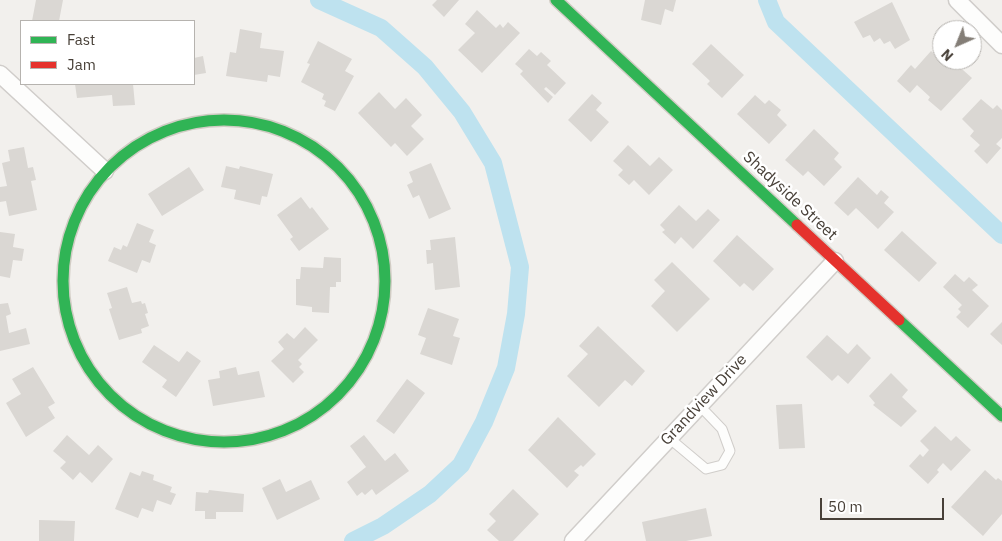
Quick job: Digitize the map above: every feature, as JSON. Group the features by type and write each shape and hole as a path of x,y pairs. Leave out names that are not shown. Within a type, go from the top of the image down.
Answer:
{"street":[{"name":"Shadyside Street","path":"556,0 1002,416"},
{"path":"957,0 1002,44"},
{"path":"0,74 106,171"},
{"path":"230,120 266,124 283,130 318,150 345,174 367,206 376,226 386,262 386,282 382,318 368,355 358,372 330,404 296,426 262,438 245,442 205,442 187,439 152,426 120,405 104,389 82,357 74,338 64,302 63,284 67,244 73,224 92,188 106,171 139,144 174,128 193,123 230,120"},
{"name":"Grandview Drive","path":"574,541 835,261"}],"lane":[{"path":"669,438 706,468 722,465 730,451 722,428 699,405"}],"building":[{"path":"36,0 63,0 59,20 32,20"},
{"path":"437,0 459,0 444,17 432,5"},
{"path":"645,0 676,0 673,12 665,9 661,25 641,20"},
{"path":"892,2 910,40 895,49 890,41 884,44 880,38 874,42 870,35 863,38 854,22"},
{"path":"477,10 496,28 500,24 503,28 508,22 520,33 482,73 458,50 475,33 465,24"},
{"path":"240,29 262,33 260,48 284,51 280,77 268,75 267,82 226,76 230,52 236,53"},
{"path":"318,41 352,59 345,71 354,76 335,111 324,106 326,101 322,99 324,94 301,82 310,64 307,63"},
{"path":"711,44 744,75 722,98 707,84 710,81 692,64"},
{"path":"529,49 537,56 541,52 551,61 547,65 566,83 555,95 546,87 544,89 553,97 548,103 520,74 523,71 515,64"},
{"path":"931,51 932,70 963,70 972,78 941,111 928,100 930,97 917,85 910,93 897,81 911,65 915,69"},
{"path":"203,56 206,73 195,75 195,58"},
{"path":"75,85 133,85 135,105 113,106 112,95 77,98"},
{"path":"379,92 395,109 406,98 422,115 411,126 424,139 407,156 395,143 391,147 358,113"},
{"path":"592,94 602,103 596,110 609,122 591,142 568,120"},
{"path":"755,95 765,104 769,100 781,110 777,115 787,125 769,144 737,114"},
{"path":"981,99 993,109 997,105 1002,110 1002,138 996,144 1001,148 987,164 974,151 980,145 970,136 974,131 962,119"},
{"path":"814,129 839,153 834,159 842,167 824,186 808,171 803,176 785,160"},
{"path":"628,145 650,166 659,157 673,170 649,195 634,180 629,185 618,175 623,170 613,161"},
{"path":"24,147 28,168 33,167 36,180 31,181 37,210 9,216 6,201 0,202 0,187 7,186 2,163 10,161 8,150"},
{"path":"431,163 451,209 429,219 419,195 413,198 407,185 413,182 409,172"},
{"path":"226,166 239,169 240,166 273,174 267,197 262,196 260,205 234,199 236,190 221,187"},
{"path":"189,167 204,190 162,216 148,194"},
{"path":"858,177 877,195 881,190 889,197 884,203 894,212 878,229 856,208 848,216 834,203"},
{"path":"301,197 310,209 312,207 329,229 299,251 290,239 293,237 277,215"},
{"path":"679,205 696,221 708,209 720,220 693,249 681,237 675,244 662,232 665,230 660,225"},
{"path":"137,223 154,230 149,242 156,245 150,263 142,260 137,273 108,261 114,247 121,250 123,245 127,247"},
{"path":"902,231 937,263 919,282 884,250"},
{"path":"0,232 15,234 13,247 24,249 22,261 13,260 10,278 0,276"},
{"path":"737,235 774,269 753,291 744,283 740,287 713,261"},
{"path":"455,237 460,287 435,290 433,263 427,264 426,250 431,250 430,240"},
{"path":"324,257 341,258 341,282 336,282 336,287 330,287 329,313 312,312 312,307 296,305 296,279 300,279 301,267 323,268"},
{"path":"672,262 710,299 677,332 651,306 665,291 654,280"},
{"path":"955,274 964,282 969,277 978,285 972,290 989,306 968,328 956,317 961,312 958,309 962,305 943,287"},
{"path":"127,287 132,303 141,301 142,304 145,303 148,313 145,314 149,326 141,329 142,333 119,340 109,309 112,308 107,293"},
{"path":"8,303 11,314 6,316 9,333 26,328 30,344 0,351 0,304"},
{"path":"428,308 459,319 453,336 460,338 452,365 420,354 426,338 418,335"},
{"path":"1002,322 1002,345 990,334"},
{"path":"598,326 645,371 632,386 625,380 599,407 567,376 588,354 579,346"},
{"path":"305,327 318,340 298,360 302,364 299,367 304,372 293,383 271,361 284,349 278,342 287,333 294,339"},
{"path":"827,335 848,354 857,344 871,358 848,384 838,375 832,381 806,357"},
{"path":"154,345 179,362 187,351 201,361 176,397 162,387 167,380 142,362"},
{"path":"33,367 55,403 48,407 55,418 26,437 6,403 21,394 12,379"},
{"path":"236,367 238,375 259,371 265,397 213,406 208,380 220,378 219,371"},
{"path":"891,373 908,390 902,397 917,411 901,427 873,405 875,403 869,396"},
{"path":"407,379 425,393 394,434 376,421"},
{"path":"802,404 805,448 779,449 776,405"},
{"path":"558,417 596,454 583,467 581,465 574,471 579,475 567,488 528,450"},
{"path":"935,426 951,441 956,436 971,450 951,471 943,463 937,470 939,472 928,484 909,466 920,454 923,457 929,450 920,441"},
{"path":"67,435 89,455 98,445 113,459 92,483 80,472 73,480 60,468 66,462 53,451"},
{"path":"364,435 385,461 395,453 409,471 376,495 372,489 365,495 362,492 357,496 347,482 366,467 350,446"},
{"path":"985,470 996,480 998,478 1002,481 1002,514 983,536 951,507"},
{"path":"142,471 154,475 153,480 172,487 170,492 176,494 171,505 157,500 153,512 142,508 138,518 115,509 130,472 140,476"},
{"path":"280,479 286,492 311,480 320,499 277,520 262,488"},
{"path":"513,489 539,514 513,541 499,541 487,530 496,521 489,514"},
{"path":"209,490 244,494 243,512 216,512 216,519 205,519 205,511 195,511 196,492 208,493"},
{"path":"706,508 712,536 686,541 646,541 642,522"},
{"path":"39,520 75,521 74,541 39,541"}],"waterway":[{"path":"319,0 381,28 425,67 462,112 493,163 520,267 516,314 506,368 484,422 461,465 430,494 383,526 353,541"},
{"path":"767,0 776,22 1002,235"}],"traffic: fast":[{"path":"556,0 797,225"},
{"path":"208,120 240,120 271,127 300,139 326,156 349,179 358,191 373,219 385,265 385,281 385,297 373,343 358,371 326,406 300,423 271,435 240,442 208,442 177,435 148,423 122,406 99,383 82,357 70,328 63,297 63,265 70,234 82,205 99,179 122,156 148,139 177,127 208,120"},
{"path":"899,320 1002,416"}],"traffic: jam":[{"path":"797,225 899,320"}]}
